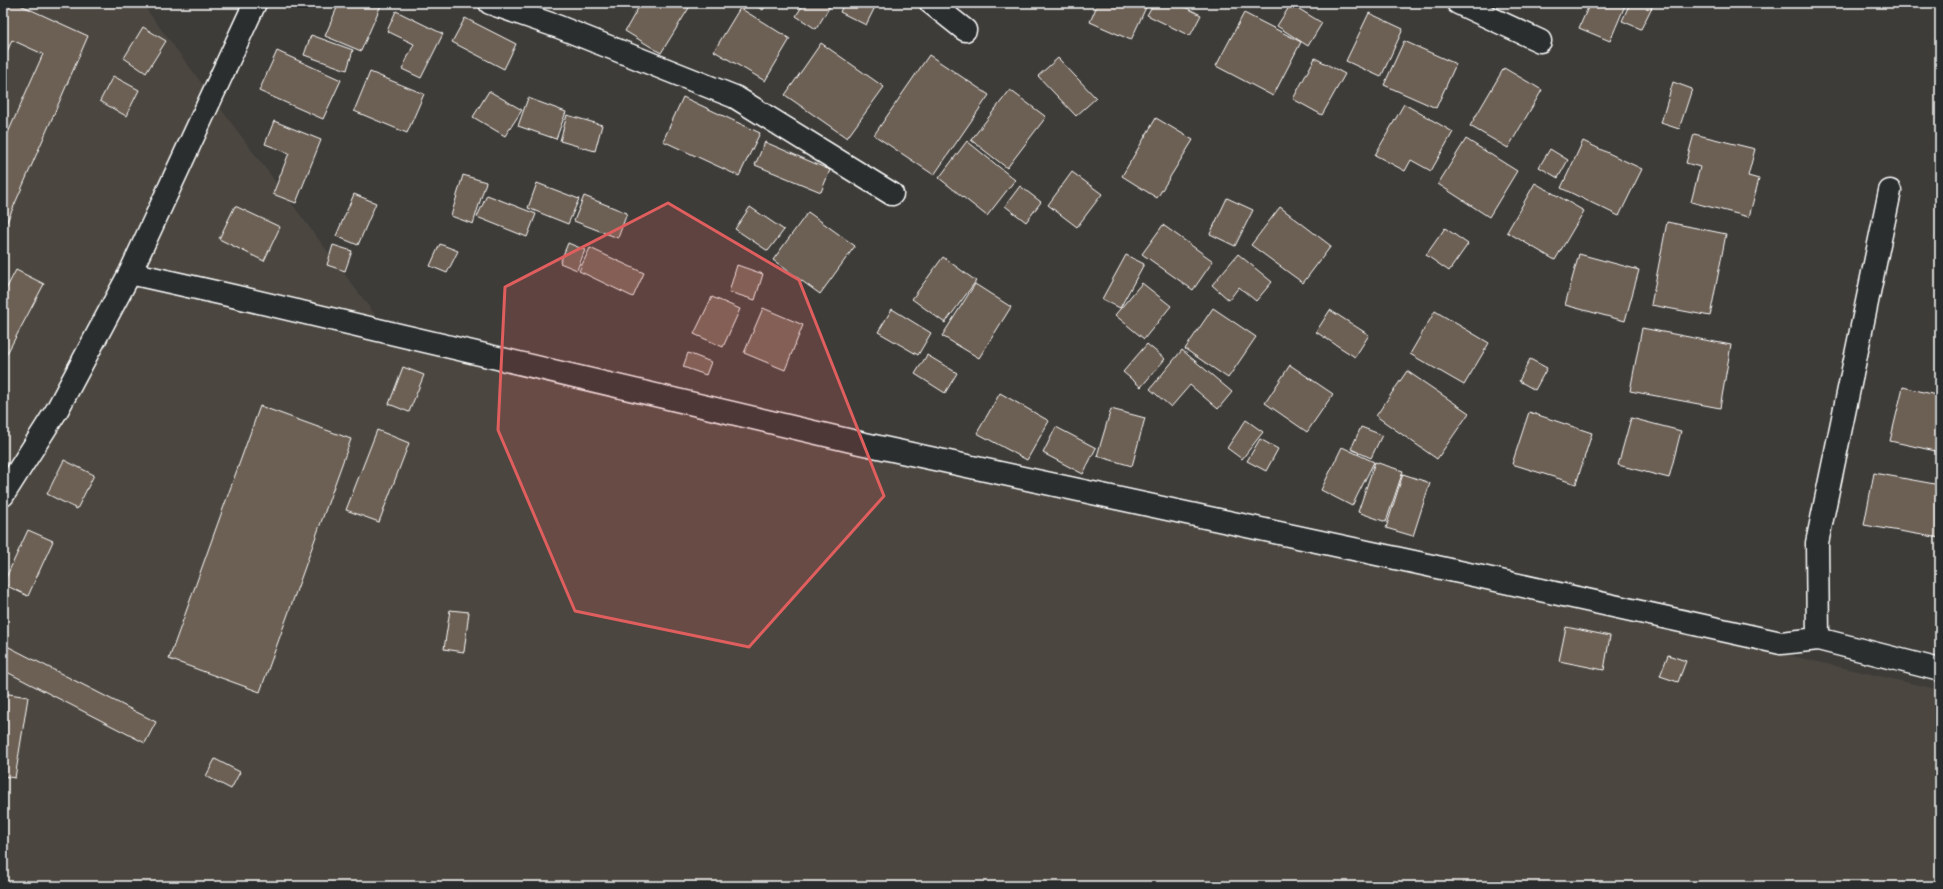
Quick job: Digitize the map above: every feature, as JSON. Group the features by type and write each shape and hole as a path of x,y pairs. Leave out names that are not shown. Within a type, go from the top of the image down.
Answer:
{"street":[{"path":"3,495 57,410 130,273 255,3"},
{"path":"490,3 559,27 735,97 892,194"},
{"path":"931,3 965,30"},
{"path":"1458,3 1540,42"},
{"path":"1818,639 1817,543 1890,191"},
{"path":"130,273 860,443 1406,560 1781,643 1818,639 1940,670"}],"highlighted area":[{"path":"668,203 799,280 884,496 749,647 575,611 498,430 505,287"}],"shaded area":[{"path":"3,3 139,3 143,5 390,335 1940,690 1940,886 3,886"}],"building":[{"path":"3,3 16,3 88,36 3,231 3,144 43,54 12,40 3,61"},
{"path":"339,3 382,3 361,51 325,36"},
{"path":"641,3 692,3 661,53 625,31"},
{"path":"751,3 767,3 763,10"},
{"path":"804,3 832,3 816,29 796,16"},
{"path":"844,3 877,3 866,25 840,12"},
{"path":"1098,3 1148,3 1131,40 1090,22"},
{"path":"1154,3 1177,3 1201,15 1190,36 1147,15"},
{"path":"1590,3 1626,3 1610,41 1579,28"},
{"path":"1630,3 1648,3 1653,5 1641,29 1622,21"},
{"path":"1291,4 1322,23 1308,46 1277,26"},
{"path":"740,8 790,39 765,81 714,51"},
{"path":"396,11 443,34 421,78 402,69 414,44 387,31"},
{"path":"1244,13 1301,42 1273,96 1216,66"},
{"path":"1369,13 1403,29 1381,77 1346,61"},
{"path":"465,18 516,44 504,69 452,42"},
{"path":"143,27 166,41 146,73 124,58"},
{"path":"311,35 353,50 347,70 304,55"},
{"path":"1404,41 1456,64 1436,108 1384,85"},
{"path":"821,43 884,87 847,138 785,95"},
{"path":"277,51 341,80 323,119 259,91"},
{"path":"929,55 989,95 934,175 874,135"},
{"path":"1058,58 1096,98 1076,116 1038,76"},
{"path":"1315,58 1345,74 1322,115 1293,99"},
{"path":"1504,68 1542,90 1508,148 1470,126"},
{"path":"370,72 424,94 407,133 354,111"},
{"path":"113,76 139,90 126,116 100,101"},
{"path":"1673,82 1692,89 1679,129 1661,123"},
{"path":"1010,90 1046,117 1007,168 971,140"},
{"path":"489,91 522,110 505,136 473,117"},
{"path":"683,97 760,133 739,176 663,141"},
{"path":"528,98 566,112 556,139 518,126"},
{"path":"1404,104 1453,132 1431,171 1411,160 1405,171 1375,155"},
{"path":"567,115 602,125 595,151 560,141"},
{"path":"1156,118 1193,140 1157,198 1122,176"},
{"path":"274,121 321,140 296,203 273,194 289,153 265,144"},
{"path":"1694,134 1755,149 1748,176 1759,179 1749,217 1691,202 1700,167 1686,163"},
{"path":"1466,139 1517,171 1489,217 1438,184"},
{"path":"967,141 1015,180 987,216 939,178"},
{"path":"1583,141 1642,169 1619,216 1561,188"},
{"path":"765,142 830,170 821,192 755,165"},
{"path":"1550,149 1568,160 1558,178 1539,167"},
{"path":"1072,172 1102,194 1077,227 1048,205"},
{"path":"463,175 486,182 473,224 451,216"},
{"path":"537,183 579,199 568,224 528,208"},
{"path":"1535,183 1584,211 1555,260 1507,232"},
{"path":"1020,186 1041,202 1026,222 1005,206"},
{"path":"354,194 376,203 358,245 336,236"},
{"path":"487,195 536,214 527,237 477,217"},
{"path":"584,196 627,213 618,238 574,221"},
{"path":"1227,198 1253,210 1235,246 1210,234"},
{"path":"235,206 280,227 264,261 219,239"},
{"path":"750,207 784,230 768,251 735,229"},
{"path":"1280,207 1331,246 1303,283 1251,245"},
{"path":"808,212 855,246 820,294 773,260"},
{"path":"1667,222 1726,234 1710,316 1651,305"},
{"path":"1163,225 1213,261 1193,290 1142,254"},
{"path":"1445,228 1468,244 1449,271 1426,255"},
{"path":"568,243 585,250 577,270 560,263"},
{"path":"440,244 458,251 447,273 430,266"},
{"path":"333,245 352,251 345,271 327,265"},
{"path":"590,248 644,273 633,297 579,271"},
{"path":"1238,254 1272,282 1256,301 1239,287 1229,300 1212,285"},
{"path":"1579,254 1639,270 1625,321 1565,305"},
{"path":"1126,255 1144,264 1120,308 1102,299"},
{"path":"943,257 976,281 945,323 912,299"},
{"path":"737,265 763,274 755,300 729,292"},
{"path":"16,270 44,284 3,361 3,295"},
{"path":"1142,283 1171,306 1144,339 1115,315"},
{"path":"975,284 1011,307 979,358 942,336"},
{"path":"712,297 740,309 723,347 694,334"},
{"path":"763,308 803,325 785,370 744,353"},
{"path":"1213,308 1256,337 1228,378 1185,349"},
{"path":"892,309 931,333 918,355 878,332"},
{"path":"1330,310 1369,335 1355,357 1316,332"},
{"path":"1435,311 1489,343 1464,385 1410,354"},
{"path":"1642,328 1731,345 1720,408 1630,391"},
{"path":"1147,344 1165,359 1141,387 1123,372"},
{"path":"1182,350 1232,392 1218,409 1190,385 1171,407 1150,389"},
{"path":"688,353 711,362 706,375 683,367"},
{"path":"927,355 957,373 945,393 915,374"},
{"path":"1530,359 1547,368 1535,390 1519,381"},
{"path":"1290,365 1333,394 1307,432 1265,403"},
{"path":"403,367 424,375 409,412 389,404"},
{"path":"1407,371 1469,413 1437,459 1376,416"},
{"path":"1903,387 1940,396 1940,452 1890,441"},
{"path":"1000,393 1049,421 1027,460 977,433"},
{"path":"260,406 351,439 260,692 169,659"},
{"path":"1111,409 1145,418 1132,466 1097,456"},
{"path":"1529,412 1592,433 1576,484 1512,464"},
{"path":"1631,418 1681,431 1669,478 1618,465"},
{"path":"1246,420 1263,432 1242,459 1227,448"},
{"path":"1056,427 1096,448 1083,474 1043,453"},
{"path":"1361,427 1382,435 1371,458 1351,449"},
{"path":"377,430 409,443 379,522 346,510"},
{"path":"1260,439 1278,449 1266,471 1247,461"},
{"path":"1342,447 1374,462 1352,506 1321,490"},
{"path":"64,460 94,475 77,509 47,494"},
{"path":"1375,462 1403,471 1386,522 1358,512"},
{"path":"1874,473 1940,485 1940,538 1864,525"},
{"path":"1403,474 1430,483 1413,536 1386,528"},
{"path":"28,530 53,541 28,596 3,584"},
{"path":"450,610 469,612 464,652 444,649"},
{"path":"1566,627 1610,636 1604,670 1559,661"},
{"path":"3,644 156,722 145,743 3,670"},
{"path":"1668,655 1686,661 1678,682 1660,676"},
{"path":"3,693 28,697 15,778 3,776"},
{"path":"215,759 240,772 231,789 206,776"}]}
